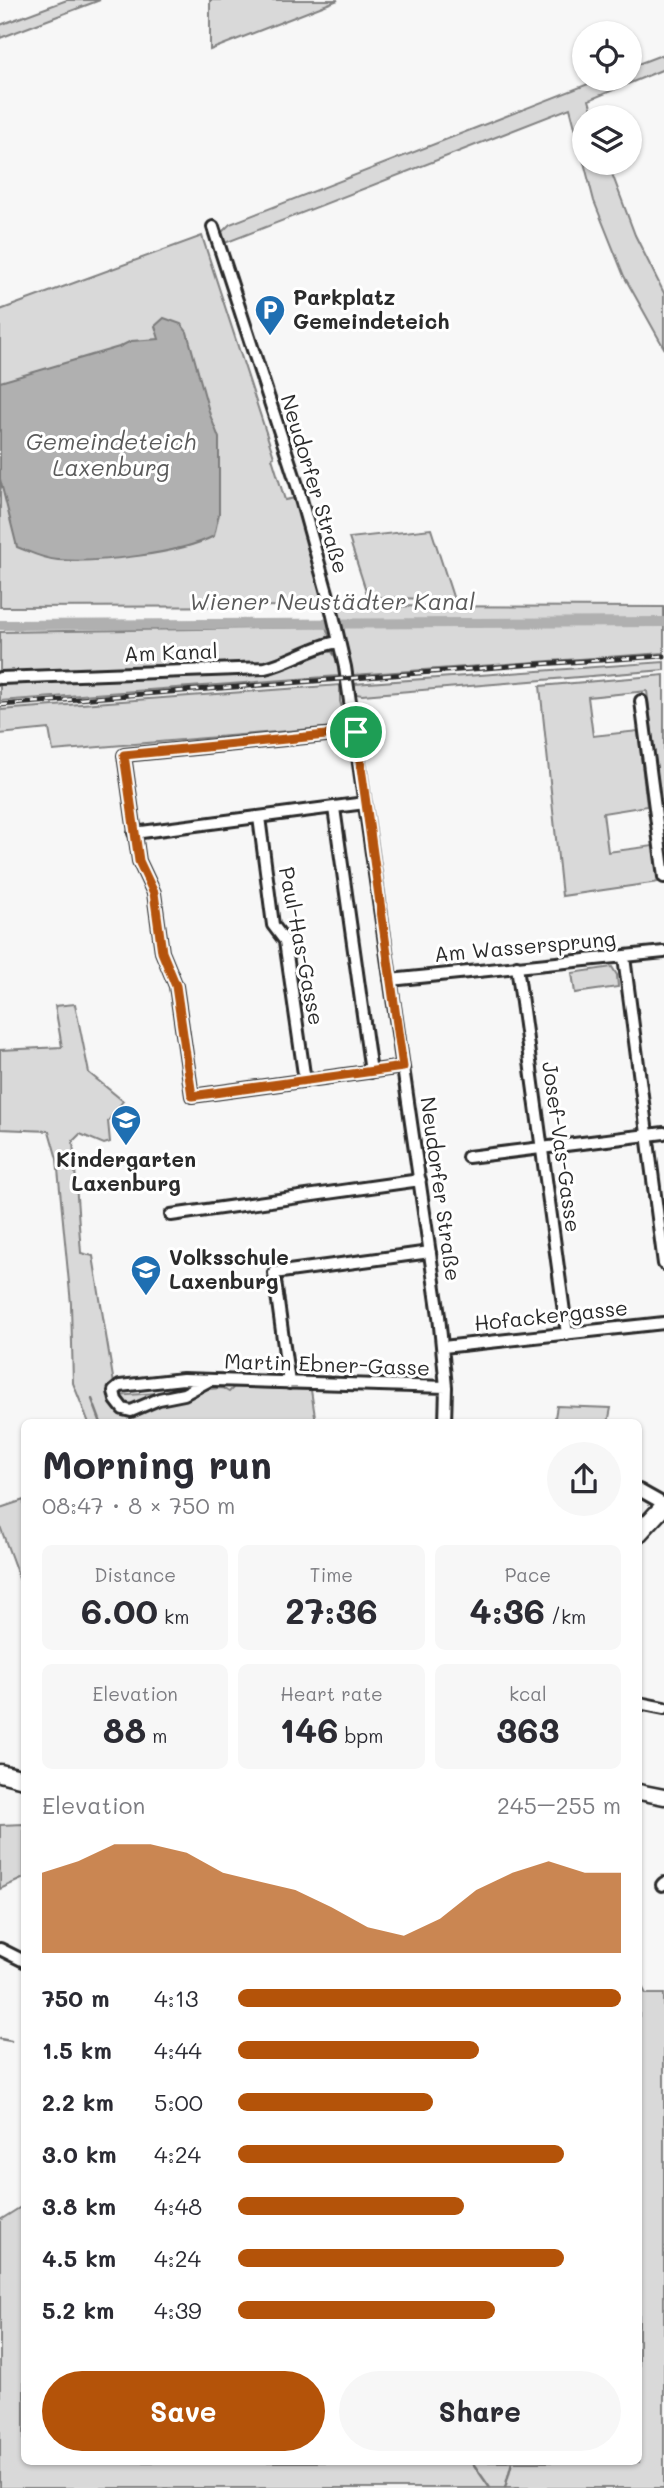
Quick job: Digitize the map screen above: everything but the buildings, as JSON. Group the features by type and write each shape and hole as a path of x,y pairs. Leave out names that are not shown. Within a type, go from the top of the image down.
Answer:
{"main road":[{"path":"642,1530 664,1505"},
{"path":"0,1773 21,1778"}],"street":[{"name":"Neudorfer Straße","path":"213,228 297,485 333,614 356,732 443,1347 445,1419"},
{"name":"Am Kanal","path":"0,678 265,668 338,642"},
{"path":"641,702 664,877"},
{"path":"356,732 124,755 134,833 139,861 154,893 162,952 176,986 192,1096 403,1067"},
{"path":"134,833 365,803"},
{"path":"334,808 371,1072"},
{"name":"Paul-Has-Gasse","path":"259,817 273,925 285,941 305,1081"},
{"name":"Am Wassersprung","path":"390,980 664,952"},
{"path":"624,957 664,1264"},
{"name":"Josef-Vas-Gasse","path":"517,965 567,1334"},
{"path":"468,1157 664,1133"},
{"path":"171,1215 419,1180"},
{"path":"289,1383 274,1273 430,1252"},
{"name":"Hofackergasse","path":"443,1347 664,1323"},
{"name":"Martin Ebner-Gasse","path":"208,1381 184,1394 159,1399 131,1411 123,1409 116,1400 114,1391 120,1386 183,1379 446,1387"},
{"path":"642,1492 664,1505"},
{"path":"642,1704 664,1708"},
{"path":"642,1793 664,1797"},
{"path":"0,1949 21,1960"}],"shaded area":[{"path":"67,0 100,0 0,38 0,25"},
{"path":"210,0 338,0 210,50"},
{"path":"664,54 664,69 642,78 642,62"},
{"path":"572,90 611,91 589,100 590,105 572,105 572,116 570,108 225,243 222,232 230,224"},
{"path":"587,175 612,175 635,235 664,293 664,348 624,276 594,201"},
{"path":"202,236 274,457 272,458 285,500 295,498 297,503 321,595 307,606 0,607 0,310"},
{"path":"431,529 454,600 368,597 349,538"},
{"path":"343,606 664,607 664,653 353,675 338,612"},
{"path":"326,627 330,639 322,650 332,652 338,661 339,676 0,701 0,632"},
{"path":"664,662 664,670 362,695 356,694 354,684"},
{"path":"664,675 664,831 647,691 588,697 593,736 638,731 647,806 603,813 608,852 653,846 659,882 562,896 540,686"},
{"path":"340,685 340,701 347,726 53,751 49,729 0,734 0,710"},
{"path":"612,967 617,975 618,987 575,993 572,973"},
{"path":"75,1004 89,1073 123,1101 108,1121 110,1142 104,1144 80,1134 73,1141 81,1253 93,1256 116,1396 222,1388 229,1392 234,1387 311,1390 315,1419 87,1419 73,1383 71,1304 57,1159 49,1131 0,1129 0,1050 62,1047 55,1006"},
{"path":"557,1406 611,1408 609,1419 555,1419"},
{"path":"21,1501 21,1584 0,1526 0,1508"},
{"path":"21,1824 21,1879 0,1889 0,1825"},
{"path":"642,1987 646,1994 664,1994 664,2488 0,2488 0,2220 21,2207 21,2465 642,2465"}],"water":[{"name":"Gemeindeteich Laxenburg","path":"164,318 181,324 187,332 219,438 219,514 214,536 181,548 94,560 52,559 17,547 0,479 0,382 119,347 131,341 159,339 155,326"}],"waterway":[{"name":"Wiener Neustädter Kanal","path":"0,625 664,622"},
{"path":"92,1399 100,1419"},
{"path":"0,2039 11,2041"},
{"path":"474,2465 490,2488"},
{"path":"505,2488 511,2465"}],"railway":[{"path":"0,705 664,656"}],"place":[{"name":"Parkplatz Gemeindeteich","path":"270,337"},
{"name":"Kindergarten Laxenburg","path":"126,1147"},
{"name":"Volksschule Laxenburg","path":"146,1297"}],"route":[{"path":"356,732 403,1067 192,1096 176,986 162,952 154,893 139,861 124,755 356,732"}]}
